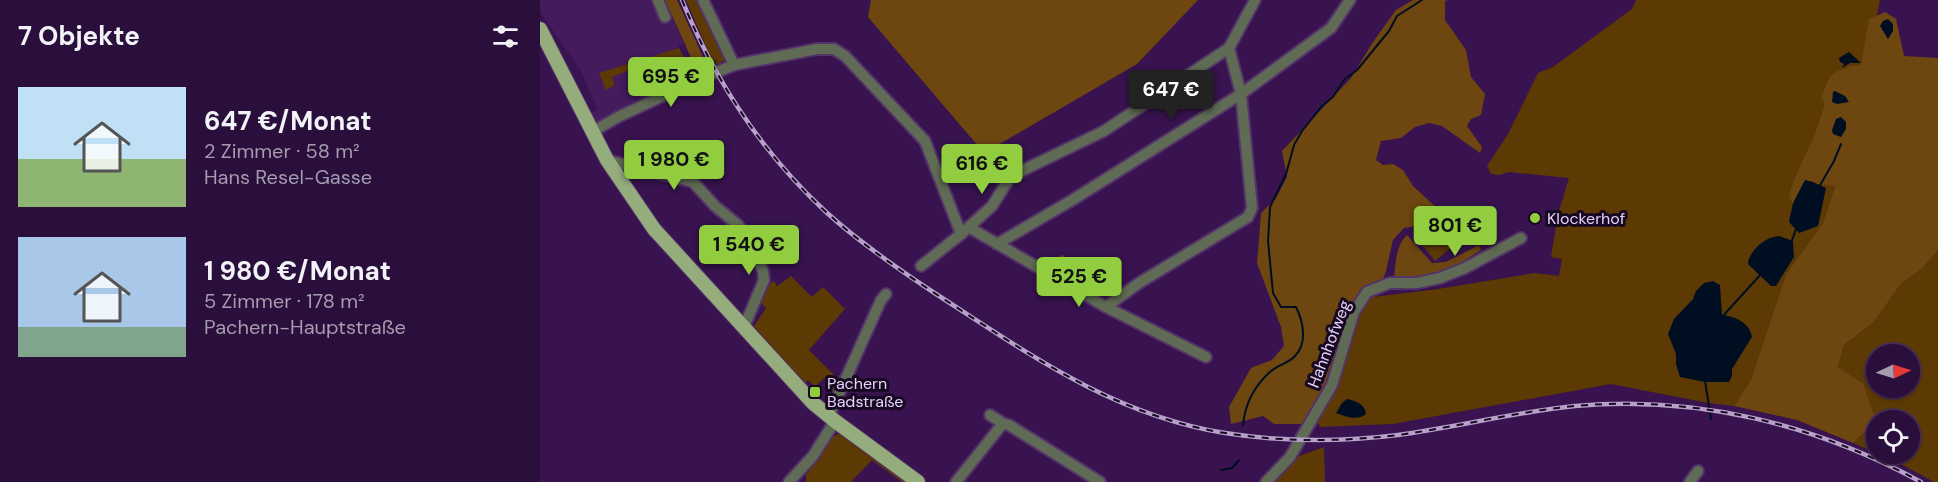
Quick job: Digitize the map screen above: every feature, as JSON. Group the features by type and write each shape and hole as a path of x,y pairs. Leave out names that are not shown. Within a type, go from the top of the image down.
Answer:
{"main road":[{"path":"540,30 607,160 654,229 813,403 918,482"}],"street":[{"path":"658,0 665,17"},
{"path":"703,0 734,65"},
{"path":"921,266 966,231 992,206 1011,176 1104,131 1229,48 1255,0"},
{"path":"997,244 1074,199 1241,94 1331,28 1350,0"},
{"path":"1106,307 1139,283 1248,217 1252,208 1241,94 1229,48"},
{"path":"592,132 699,79 734,65 817,49 834,49 841,52 925,141 966,231 997,244 1106,307 1206,357"},
{"path":"607,160 693,182 738,225 751,245 765,280 744,327"},
{"name":"Hahnhofweg","path":"1266,482 1290,458 1332,385 1354,312 1367,292 1390,284 1417,283 1440,278 1465,268 1521,238"},
{"path":"789,482 813,456 832,419 881,300 886,294"},
{"path":"990,415 1010,425 1100,482"},
{"path":"956,482 1004,424"},
{"path":"1690,482 1698,471"}],"shaded area":[{"path":"540,0 665,0 684,44 678,46 692,74 690,79 599,122 591,119 588,114 597,109 581,71 540,12"},
{"path":"665,0 677,0 709,70 698,73"},
{"path":"686,0 701,0 726,58 717,66 715,60 711,58"},
{"path":"871,0 1198,0 1137,64 984,153 868,17"},
{"path":"1413,0 1448,0 1445,1 1445,20 1466,50 1471,77 1485,94 1481,115 1471,119 1467,126 1482,147 1480,153 1442,126 1429,123 1415,127 1401,138 1381,141 1376,160 1383,165 1393,164 1403,170 1413,186 1439,210 1416,226 1404,228 1393,240 1382,282 1363,293 1330,382 1305,424 1274,424 1263,416 1231,424 1229,407 1251,368 1272,360 1284,346 1281,327 1257,263 1261,213 1276,198 1287,177 1282,151 1351,78 1396,10"},
{"path":"1636,0 1880,0 1852,135 1823,223 1786,274 1751,379 1734,406 1611,384 1393,424 1320,427 1316,418 1352,322 1365,298 1535,273 1559,276 1562,259 1551,257 1558,214 1569,178 1509,172 1499,175 1491,174 1487,166 1508,134 1538,73 1553,67 1632,9"},
{"path":"1885,12 1896,19 1904,56 1938,58 1938,250 1923,268 1901,284 1873,323 1844,345 1838,367 1864,384 1866,398 1868,398 1873,410 1866,410 1866,431 1853,443 1797,420 1734,406 1751,379 1786,274 1823,223 1835,186 1809,183 1795,208 1789,197 1825,104 1821,97 1833,74 1850,66 1861,65 1869,19"},
{"path":"679,48 692,74 690,79 652,97 644,78 659,72 655,60 612,77 615,85 606,90 599,73"},
{"path":"1450,215 1466,235 1435,261 1419,241"},
{"path":"1407,235 1432,263 1446,262 1479,245 1481,250 1448,271 1421,277 1394,278 1398,250"},
{"path":"1938,250 1938,482 1901,464 1920,464 1920,410 1873,410 1868,398 1920,398 1920,344 1866,344 1866,391 1864,384 1838,367 1844,345 1873,323 1901,284 1923,268"},
{"path":"1063,255 1074,268 1055,276 1038,265"},
{"path":"791,276 812,297 823,287 845,309 809,350 842,383 835,394 829,388 832,385 824,378 815,387 808,380 805,383 801,381 754,326 766,308 760,302 766,286 774,281 777,286"},
{"path":"1866,431 1866,449 1853,443"},
{"path":"841,433 910,482 902,482 872,460 851,482 806,482 806,475 825,445"},
{"path":"1324,447 1325,482 1268,482 1294,458"}],"water":[{"path":"1888,19 1893,24 1893,31 1888,39 1880,26"},
{"path":"1849,52 1861,63 1850,63 1842,68 1844,64 1839,58"},
{"path":"1835,91 1845,96 1849,102 1837,104 1832,102"},
{"path":"1841,117 1846,122 1846,129 1841,137 1833,134 1832,130 1836,119"},
{"path":"1805,180 1826,188 1818,226 1799,233 1789,222 1793,203"},
{"path":"1779,236 1793,241 1794,257 1776,286 1771,286 1748,264 1748,261 1760,244 1769,238"},
{"path":"1713,281 1720,285 1722,315 1741,321 1751,332 1752,337 1732,369 1729,382 1705,382 1680,377 1676,354 1668,334 1674,319 1693,299 1696,291 1704,283"},
{"path":"1347,399 1362,405 1366,414 1356,418 1336,413"}],"waterway":[{"path":"1243,425 1249,402 1265,376 1295,356 1302,345 1302,325 1296,307 1281,307 1273,293 1268,241 1270,207 1286,174 1294,145 1322,106 1333,97 1344,80 1357,70 1389,31 1397,16 1422,0"},
{"path":"1819,187 1841,144"},
{"path":"1791,243 1796,229"},
{"path":"1722,317 1762,273"},
{"path":"1705,381 1711,419"},
{"path":"1221,470 1232,468 1239,460"}],"railway":[{"path":"682,0 709,59 742,114 781,165 826,212 893,265 1039,360 1109,397 1146,412 1184,424 1225,433 1268,438 1333,440 1398,435 1575,406 1665,405 1754,418 1797,430 1839,444 1921,482"}],"place":[{"name":"Klockerhof","path":"1535,218"},
{"name":"Pachern Badstraße","path":"815,392"}]}
